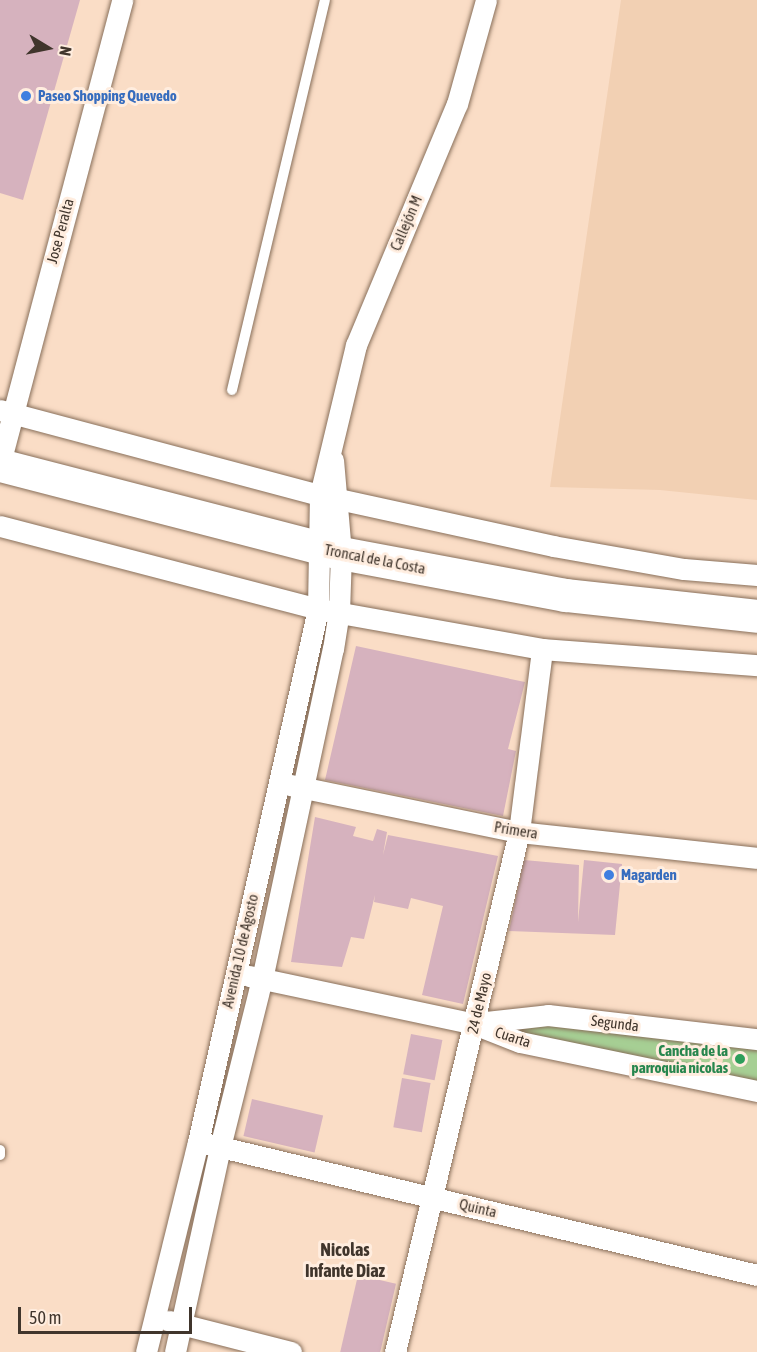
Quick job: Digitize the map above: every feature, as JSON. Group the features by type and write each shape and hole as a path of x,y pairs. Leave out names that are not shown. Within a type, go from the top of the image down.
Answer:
{"highway":[{"name":"Troncal de la Costa","path":"0,464 329,550 565,595 682,611 757,616"}],"street":[{"name":"Jose Peralta","path":"0,464 6,411 122,0"},
{"name":"Callejón M","path":"329,550 332,448 358,337 457,105 486,0"},
{"path":"6,411 329,497 553,546 684,569 757,575"},
{"path":"0,526 339,613 542,650 757,665"},
{"name":"Avenida 10 de Agosto","path":"146,1352 198,1142 318,609 329,550"},
{"name":"Avenida 10 de Agosto","path":"175,1352 220,1147 262,979 339,613 329,550"},
{"name":"24 de Mayo","path":"395,1352 434,1197 519,832 542,650"},
{"name":"Primera","path":"278,783 519,832 757,858"},
{"name":"Cuarta","path":"236,972 474,1024 520,1042 757,1091"},
{"name":"Segunda","path":"474,1024 548,1015 757,1039"},
{"name":"Quinta","path":"198,1142 757,1275"},
{"path":"154,1318 182,1323 291,1352"}],"lane":[{"path":"232,390 325,0"}],"shaded area":[{"path":"621,0 757,0 757,500 660,490 550,487"}],"green space":[{"path":"556,1016 720,1041 714,1075 531,1038 502,1026"},
{"name":"Cancha de la parroquia nicolas","path":"727,1036 757,1041 757,1084 720,1077"}],"building":[{"name":"Paseo Shopping Quevedo","path":"0,0 80,0 23,200 0,193"},
{"path":"356,646 525,682 508,749 516,751 503,816 325,780"},
{"path":"315,817 356,827 353,836 373,841 377,829 387,832 383,855 388,835 498,856 463,1004 422,995 443,906 411,898 408,909 374,902 375,895 364,939 351,937 342,967 291,962"},
{"path":"524,860 579,865 578,922 584,860 622,864 615,935 509,931"},
{"path":"411,1034 442,1040 435,1080 403,1074"},
{"path":"402,1078 431,1083 422,1132 393,1127"},
{"path":"252,1099 323,1115 315,1152 243,1136"},
{"path":"358,1275 396,1284 380,1352 340,1352"}],"place":[{"name":"Paseo Shopping Quevedo","path":"26,96"},
{"name":"Magarden","path":"609,875"},
{"name":"Cancha de la parroquia nicolas","path":"740,1059"}],"district":[{"name":"Nicolas Infante Diaz","path":"345,1261"}]}
